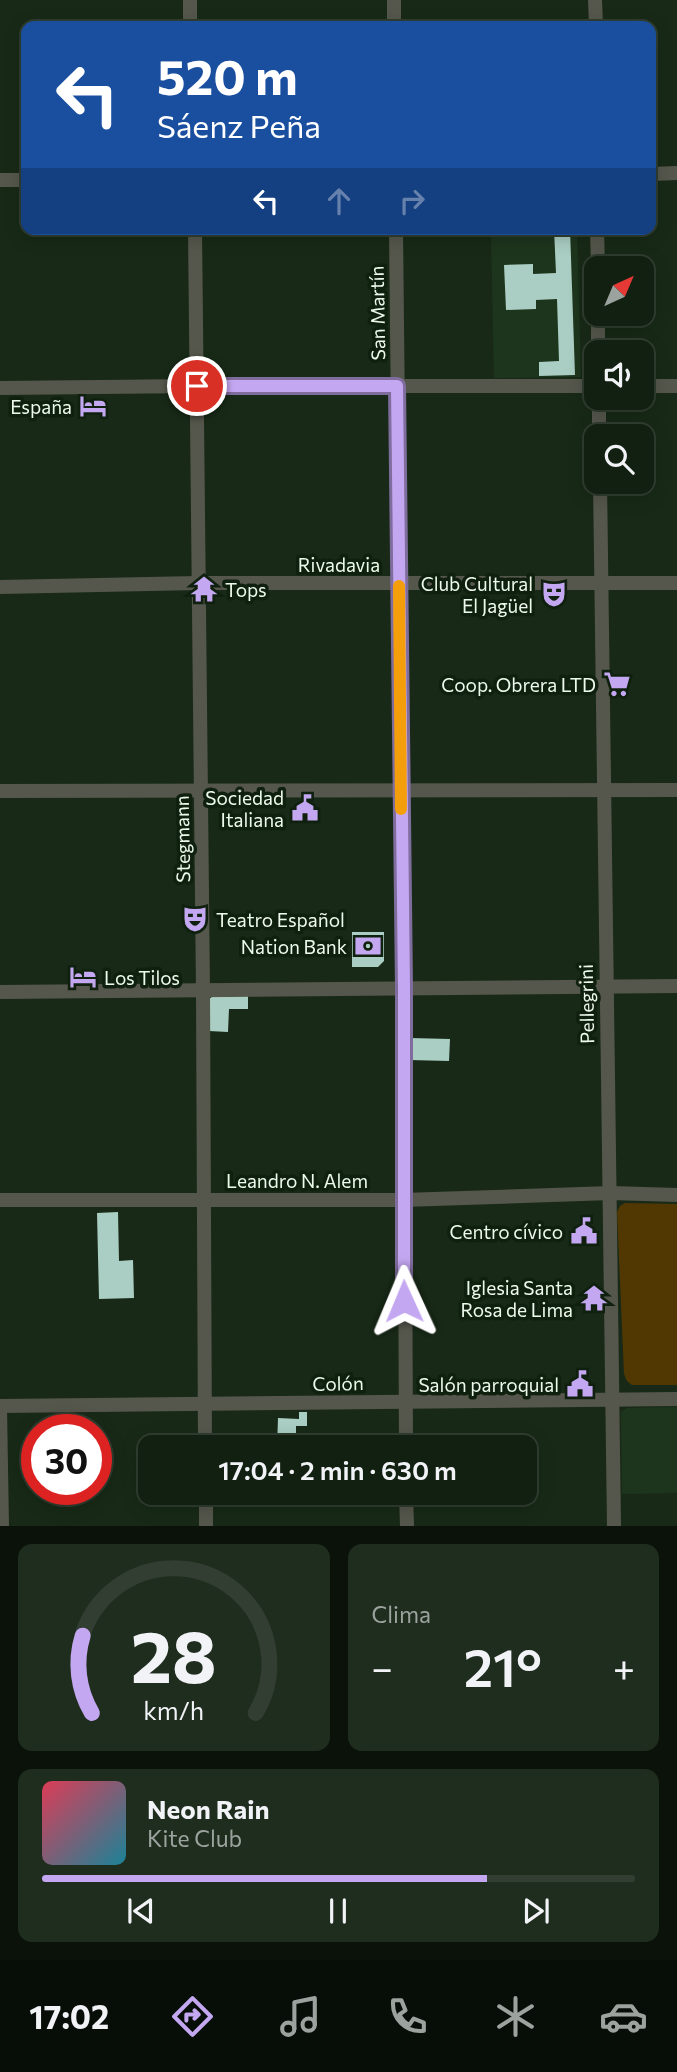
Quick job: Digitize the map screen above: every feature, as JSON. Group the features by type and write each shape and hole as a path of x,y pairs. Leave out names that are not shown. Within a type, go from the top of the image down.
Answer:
{"street":[{"path":"190,0 191,21"},
{"path":"394,0 394,21"},
{"path":"595,0 596,21"},
{"path":"656,174 677,173"},
{"path":"0,180 21,180"},
{"name":"Stegmann","path":"195,235 205,1435"},
{"name":"San Martín","path":"396,235 404,988 405,1435"},
{"path":"597,235 598,256"},
{"path":"0,388 584,386"},
{"path":"654,386 677,386"},
{"name":"Pellegrini","path":"600,494 614,1526"},
{"name":"Rivadavia","path":"0,587 198,583 677,583"},
{"path":"0,791 677,790"},
{"path":"0,992 677,986"},
{"name":"Leandro N. Alem","path":"0,1200 403,1200 611,1193 677,1195"},
{"name":"Colón","path":"0,1407 677,1399"},
{"path":"0,1407 2,1526"},
{"path":"205,1505 206,1526"},
{"path":"406,1505 407,1526"}],"shaded area":[{"path":"491,235 577,235 581,377 494,378"},
{"path":"625,1203 677,1204 677,1385 632,1385 624,1374 617,1212"},
{"path":"677,1407 677,1493 622,1494 621,1412 627,1408"}],"building":[{"path":"554,235 570,235 575,375 539,376 539,362 559,361 557,299 536,300 536,309 506,310 504,265 533,264 533,274 556,273"},
{"name":"Nation Bank","path":"352,932 384,932 384,961 378,967 352,967"},
{"path":"216,994 248,995 248,1009 229,1009 228,1032 209,1031 209,999"},
{"path":"410,1038 450,1039 449,1061 409,1060"},
{"path":"118,1212 119,1261 133,1260 134,1298 99,1299 97,1213"},
{"path":"299,1412 307,1412 307,1426 296,1426 296,1435 277,1435 278,1418 299,1419"}],"slow traffic":[{"path":"399,586 401,809"}],"place":[{"name":"España","path":"93,406"},
{"name":"Tops","path":"204,589"},
{"name":"Club Cultural El Jagüel","path":"554,594"},
{"name":"Coop. Obrera LTD","path":"617,684"},
{"name":"Sociedad Italiana","path":"305,808"},
{"name":"Teatro Español","path":"195,919"},
{"name":"Nation Bank","path":"368,946"},
{"name":"Los Tilos","path":"83,977"},
{"name":"Centro cívico","path":"584,1231"},
{"name":"Iglesia Santa Rosa de Lima","path":"594,1298"},
{"name":"Salón parroquial","path":"580,1384"}],"route":[{"path":"197,386 397,386 404,988 404,1301"}]}
